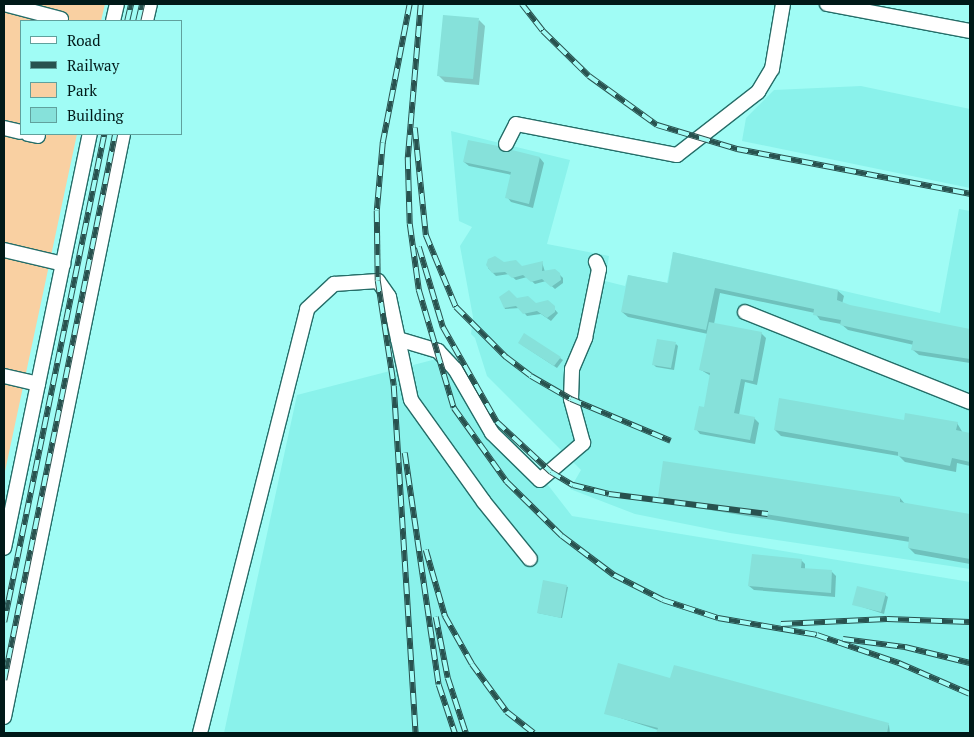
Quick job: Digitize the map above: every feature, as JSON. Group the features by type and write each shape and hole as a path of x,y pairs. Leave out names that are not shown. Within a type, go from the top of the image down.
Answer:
{"lane":[{"path":"4,4 61,19"},
{"path":"113,20 117,4"},
{"path":"146,20 150,4"},
{"path":"506,144 516,124 677,156 758,92 772,70 783,4"},
{"path":"826,4 970,31"},
{"path":"4,128 20,132"},
{"path":"4,548 90,135"},
{"path":"4,717 123,135"},
{"path":"4,250 63,264"},
{"path":"398,339 438,351 455,369 492,433 540,480 583,443 571,400 572,369 585,338 599,269 596,262"},
{"path":"200,733 308,309 334,284 378,281 390,298 411,400 484,502 530,560"},
{"path":"745,312 970,402"},
{"path":"4,376 38,384"}],"shaded area":[{"path":"861,86 970,109 970,188 742,141 746,118 774,90"},
{"path":"451,131 570,160 547,244 609,256 605,281 625,286 628,275 667,283 673,252 940,313 959,209 970,211 970,569 730,533 635,514 570,489 581,470 487,376 475,338 471,334 473,317 460,246 472,227 459,221"},
{"path":"448,356 572,516 970,582 970,733 224,733 297,395"}],"green space":[{"path":"4,4 105,4 101,20 20,20 20,135 77,135 4,476"}],"building":[{"path":"443,15 479,18 473,79 437,76"},
{"path":"468,140 498,146 503,152 512,150 540,157 529,204 505,198 511,172 463,162"},
{"path":"673,252 838,290 837,300 850,305 970,329 970,359 911,350 913,341 840,325 841,320 813,315 814,309 715,288 706,330 621,312 628,275 668,283"},
{"path":"495,256 504,262 516,260 522,266 543,261 542,271 555,269 560,273 561,280 551,287 542,279 531,282 523,275 512,278 505,272 492,273 486,265 488,259"},
{"path":"509,290 517,298 528,296 536,303 548,300 555,306 555,312 547,318 537,311 523,314 516,306 504,308 499,297"},
{"path":"709,322 762,332 753,381 741,379 734,413 755,417 750,440 694,430 699,406 704,407 710,373 699,370"},
{"path":"524,333 561,357 554,366 518,343"},
{"path":"657,339 676,342 671,368 652,365"},
{"path":"779,398 904,420 905,413 958,422 956,430 970,433 970,462 952,458 950,466 898,456 898,452 774,430"},
{"path":"663,461 900,497 900,502 970,514 970,559 908,548 909,537 658,497"},
{"path":"752,554 802,559 801,568 832,570 831,593 748,586"},
{"path":"543,580 567,585 561,618 537,613"},
{"path":"857,586 886,593 881,612 852,605"},
{"path":"618,663 670,678 674,665 889,723 887,733 656,733 658,728 604,714"}],"railway":[{"path":"127,20 131,4"},
{"path":"138,20 142,4"},
{"path":"410,4 383,143 377,211 378,281 394,386 416,733"},
{"path":"421,4 408,158 410,224 419,290 454,408 507,482 562,536 614,575 663,600 718,618 817,635 899,663 970,694"},
{"path":"522,4 543,31 589,76 657,125 737,149 970,194"},
{"path":"415,128 426,235 456,307 506,357 531,376 571,399 671,441"},
{"path":"4,622 104,135"},
{"path":"4,680 115,135"},
{"path":"419,247 443,327 497,422 551,472 573,485 609,494 768,514"},
{"path":"405,453 439,685 455,733"},
{"path":"426,550 445,616 472,664 507,712 534,733"},
{"path":"436,617 448,678 466,733"},
{"path":"781,624 887,619 970,622"},
{"path":"843,639 905,647 970,663"}]}
